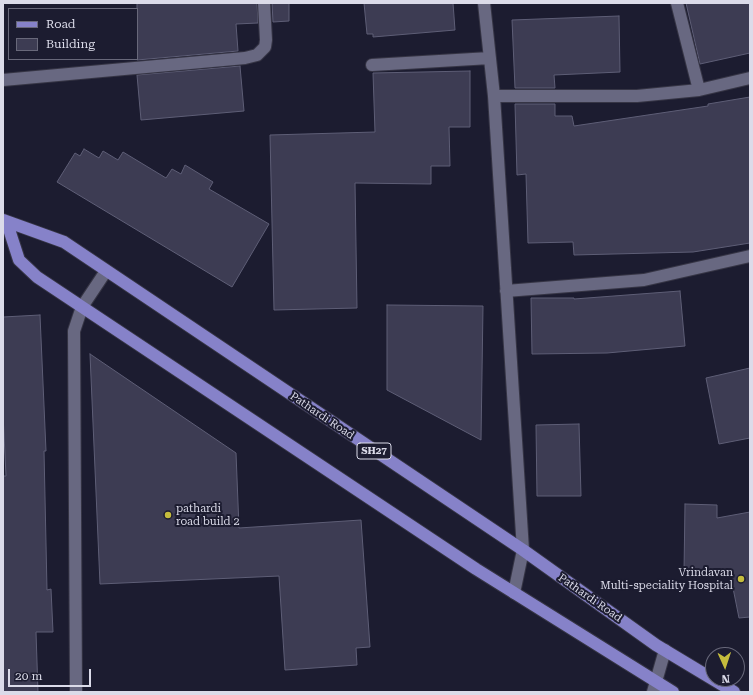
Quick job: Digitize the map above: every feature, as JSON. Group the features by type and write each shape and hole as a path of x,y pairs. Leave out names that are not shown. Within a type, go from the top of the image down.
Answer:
{"main road":[{"name":"Pathardi Road","path":"5,222 64,242 523,550 665,650 734,692"},
{"path":"5,222 19,260 37,277 654,687 673,692"}],"street":[{"path":"3,80 238,59 257,55 264,47 266,40 264,3"},
{"path":"484,3 494,96 523,550 514,593"},
{"path":"677,3 699,90"},
{"path":"372,65 490,58"},
{"path":"494,96 637,96 699,90 750,78"},
{"path":"506,291 644,280 750,256"},
{"path":"76,692 74,331 82,307 106,271"},
{"path":"654,687 665,650"}],"building":[{"path":"137,3 257,3 258,23 236,24 238,51 138,60"},
{"path":"272,3 289,3 289,21 273,22"},
{"path":"364,3 453,3 455,30 373,37 373,34 367,34"},
{"path":"686,3 750,3 750,53 700,64"},
{"path":"619,16 620,72 554,75 555,88 515,88 512,20"},
{"path":"240,66 244,111 141,120 137,75"},
{"path":"470,71 470,127 449,127 450,166 431,166 431,184 355,183 357,308 274,310 270,135 375,132 373,73"},
{"path":"750,97 750,243 693,252 574,255 573,242 528,243 526,174 517,175 515,104 555,104 555,116 572,116 574,126 708,106 708,104"},
{"path":"84,149 99,158 103,151 118,160 123,152 166,178 172,169 181,174 185,165 213,182 209,189 269,224 232,287 57,182 75,153 80,156"},
{"path":"680,291 685,346 607,353 532,354 531,298 574,299"},
{"path":"387,305 483,306 481,440 387,390"},
{"path":"40,315 46,451 44,451 47,590 51,589 53,632 36,632 38,692 3,692 3,476 6,476 3,414 3,317"},
{"name":"pathardi road build 2","path":"90,354 236,453 239,528 361,520 370,647 356,648 357,665 285,670 279,576 100,584"},
{"path":"750,368 750,438 719,444 706,378"},
{"path":"579,424 581,496 537,496 536,425"},
{"path":"685,504 717,505 717,518 750,512 750,617 739,618 730,573 684,572"}],"place":[{"name":"pathardi road build 2","path":"168,515"},
{"name":"Vrindavan Multi-speciality Hospital","path":"741,579"}]}
